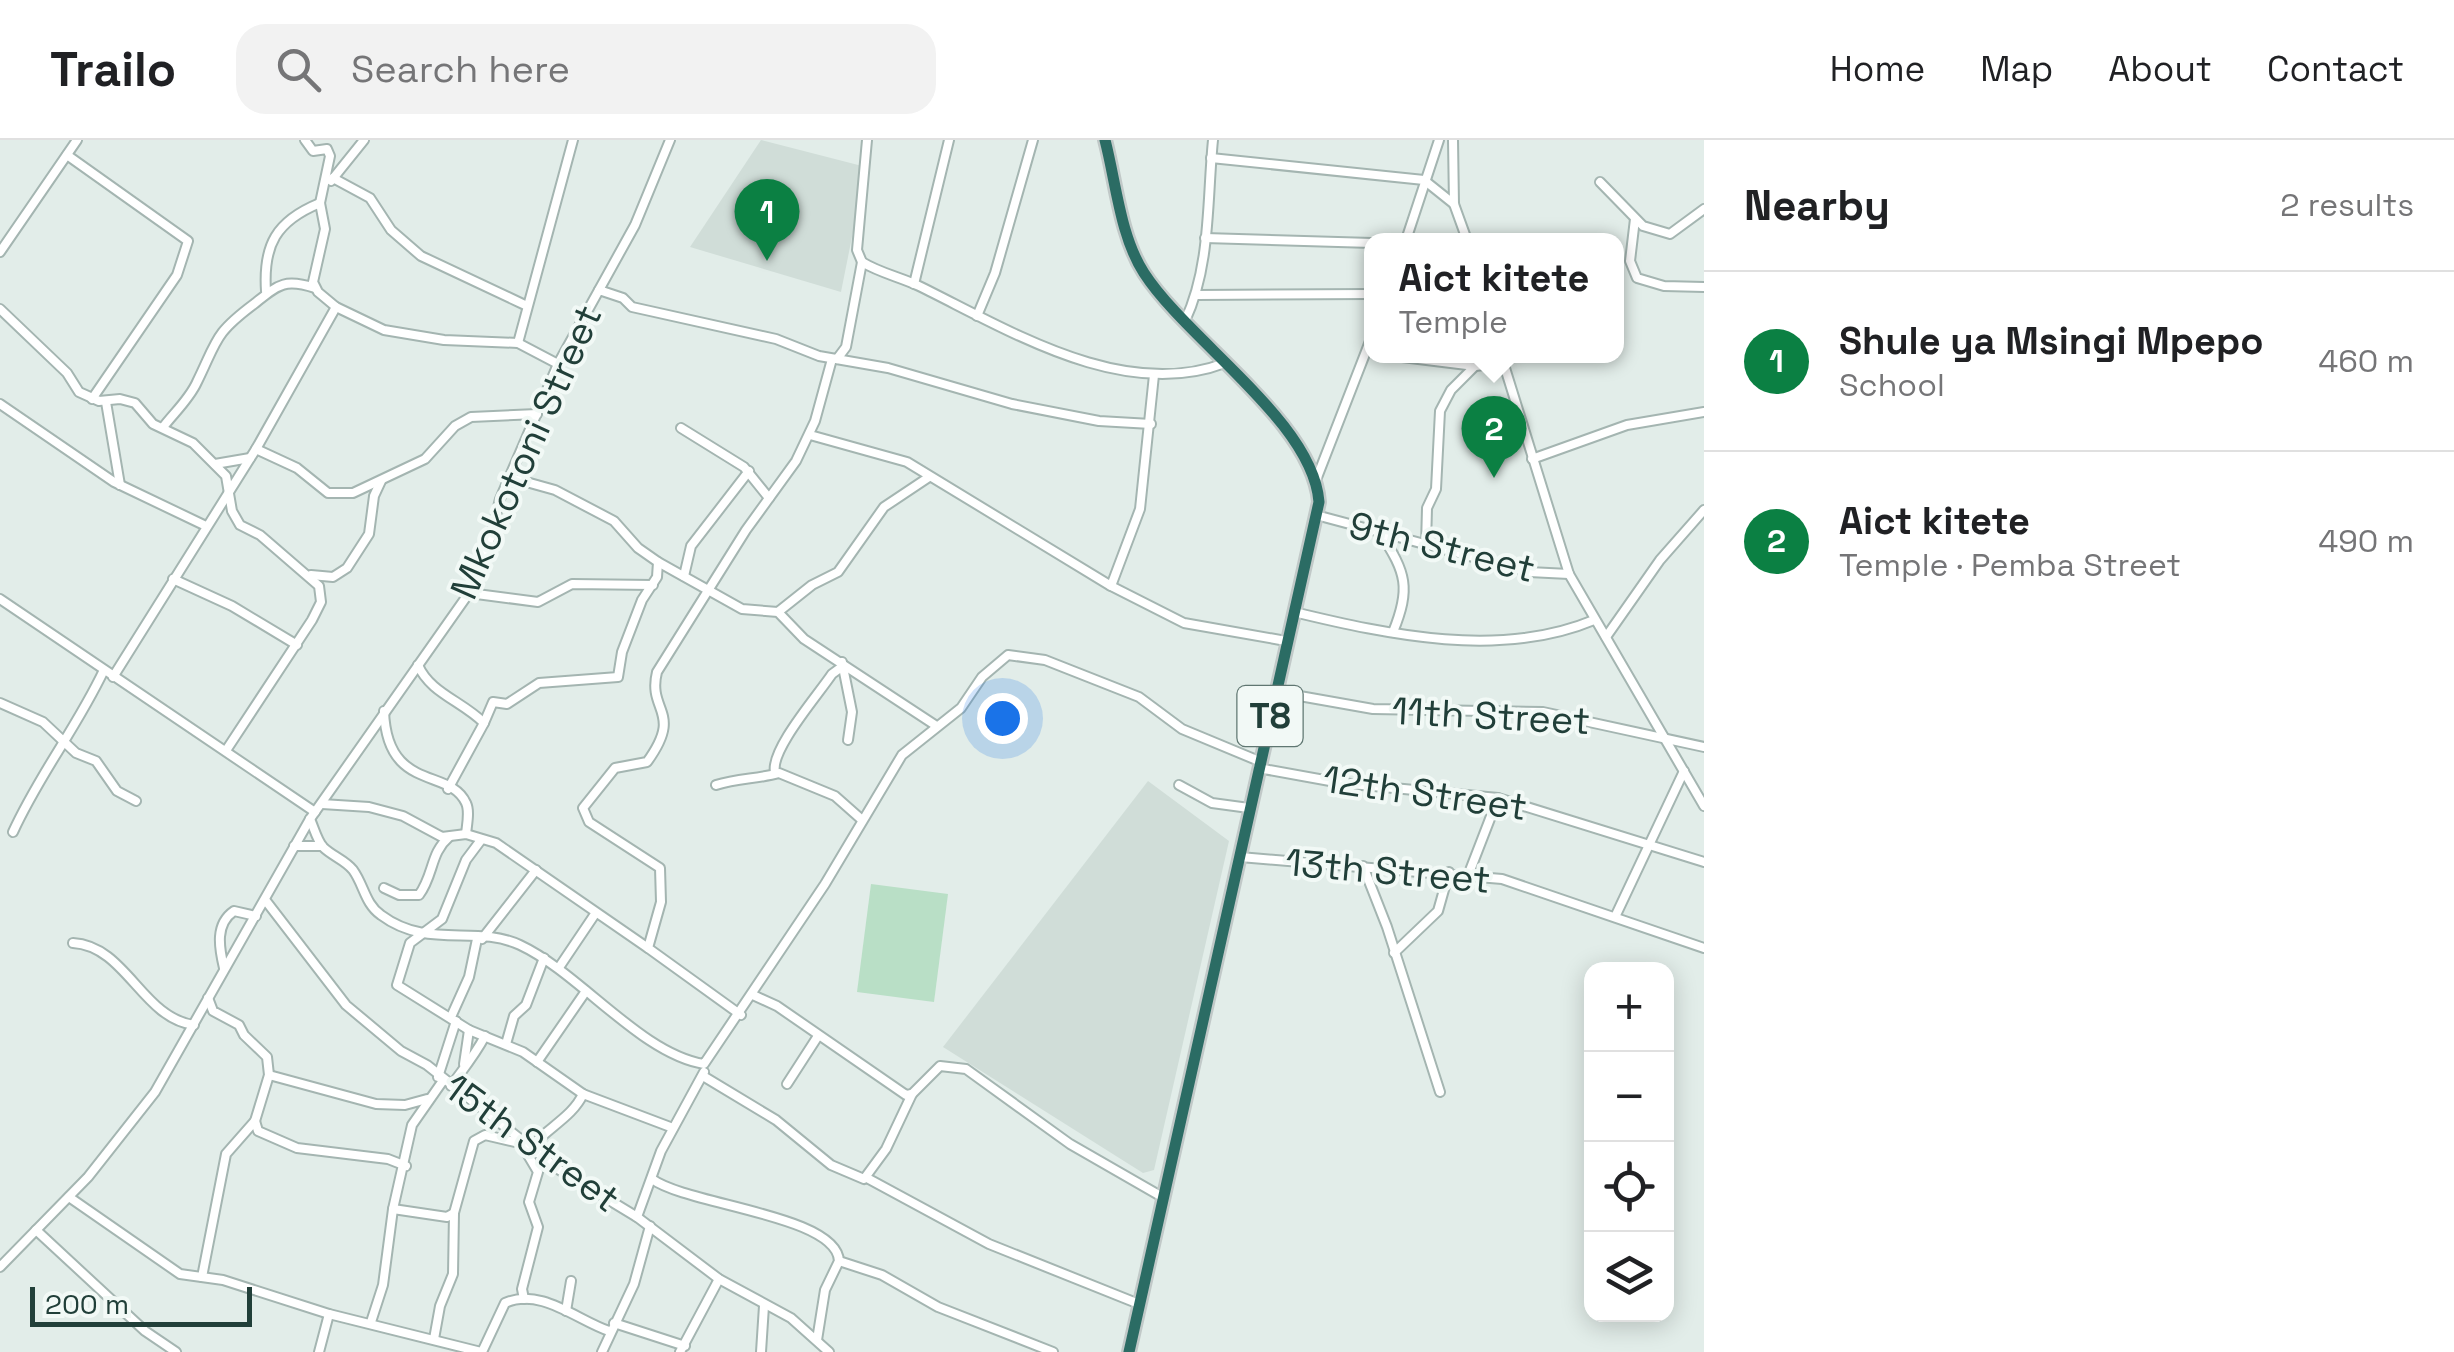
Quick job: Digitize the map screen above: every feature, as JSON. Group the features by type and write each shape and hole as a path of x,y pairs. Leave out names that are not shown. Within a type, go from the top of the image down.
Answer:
{"highway":[{"path":"1105,140 1137,259 1185,321 1286,430 1316,480"},
{"name":"T8","path":"1129,1352 1316,516 1316,480"}],"street":[{"path":"0,252 77,140"},
{"path":"305,140 312,152 329,152 320,203 325,229 316,256 315,288"},
{"path":"324,188 364,140"},
{"path":"518,343 525,305 573,140"},
{"name":"Mkokotoni Street","path":"0,1268 68,1197 154,1092 294,846 469,593 558,364 634,225 670,140"},
{"path":"648,948 661,902 660,868 589,822 583,808 615,768 644,764 661,740 666,719 655,686 657,672 810,435 834,359 846,347 862,262 856,250 867,140"},
{"path":"914,284 949,140"},
{"path":"977,316 996,273 1033,140"},
{"path":"1185,321 1198,295 1213,140"},
{"path":"1408,233 1439,140"},
{"path":"1452,140 1454,204 1465,233"},
{"path":"68,155 188,241 177,274 92,399"},
{"path":"1211,158 1424,180 1454,204"},
{"path":"334,178 370,198 391,230 421,256 525,305"},
{"path":"1600,182 1635,220 1652,232 1670,234 1704,210"},
{"path":"266,291 262,270 276,234 290,218 320,203"},
{"path":"1635,220 1630,261 1637,278 1664,286 1704,287"},
{"path":"1205,238 1364,243"},
{"path":"862,262 977,316 1080,358 1154,375 1180,376 1225,363"},
{"path":"164,426 196,385 222,330 266,291 284,281 315,288 336,308 399,334 518,343 558,364"},
{"path":"599,290 623,298 632,307 776,339 834,359 888,368 1012,404 1099,421 1151,424"},
{"path":"1198,295 1364,294"},
{"path":"113,677 256,449 336,308"},
{"path":"0,309 67,372 79,392 106,402 126,399 140,407 150,422 193,443 215,464 230,488 232,512 240,525 311,576 319,586 320,602 297,645 228,749"},
{"path":"1316,480 1364,363"},
{"path":"1448,363 1487,363"},
{"path":"1503,363 1568,574 1704,806"},
{"path":"1426,545 1427,508 1436,489 1440,411 1444,400 1475,366"},
{"path":"1111,586 1140,509 1154,375"},
{"path":"106,402 120,486"},
{"path":"0,404 56,447 99,468 120,486 206,526"},
{"path":"1532,459 1627,425 1704,412"},
{"path":"256,449 297,468 328,493 353,493 425,459 455,426 471,416 537,414"},
{"path":"681,428 748,471 769,498"},
{"path":"810,435 893,456 1111,586 1184,623 1286,641"},
{"path":"215,464 250,458"},
{"path":"684,576 694,541 748,471"},
{"path":"512,478 556,490 614,520 638,548 707,593 747,611 778,612 838,572 884,507 930,477"},
{"path":"311,576 333,577 351,562 369,534 374,496 382,480"},
{"path":"1606,638 1660,560 1704,510"},
{"name":"9th Street","path":"1316,516 1529,572 1568,574"},
{"path":"1382,534 1397,555 1404,585 1403,610 1394,632"},
{"path":"448,789 493,702 507,704 532,685 618,677 636,615 658,562"},
{"path":"174,579 232,606 297,645"},
{"path":"469,593 538,602 572,584 652,584"},
{"path":"0,599 113,677 228,749 313,816 322,846 355,872 378,914 422,935 511,942 560,966 586,992 675,1054 704,1064"},
{"path":"637,1217 673,1128 704,1076 704,1064 753,995 902,755 935,725 798,634 778,612"},
{"path":"1294,612 1394,632 1494,640 1562,632 1594,620"},
{"name":"12th Street","path":"935,725 961,708 995,663 1016,653 1139,697 1182,730 1258,764 1341,782 1498,798 1704,862"},
{"path":"842,664 852,712 848,740"},
{"path":"775,772 773,762 781,746 842,664"},
{"path":"418,665 431,687 464,705 484,723"},
{"path":"13,832 44,766 66,740 104,670"},
{"name":"11th Street","path":"1277,692 1373,709 1544,712 1704,747"},
{"path":"0,703 34,716 66,740 76,753 96,761 117,791 136,801"},
{"path":"384,711 386,740 394,754 467,804 466,834"},
{"path":"716,785 736,778 762,780 775,772"},
{"path":"775,772 835,796 861,819"},
{"path":"1614,917 1684,772"},
{"name":"13th Street","path":"1178,785 1212,803 1249,808"},
{"path":"1469,873 1498,798"},
{"path":"322,804 369,807 449,837 466,834 506,848 740,1014"},
{"path":"384,888 399,896 420,895 432,858 449,837"},
{"path":"481,840 466,860 442,919 410,943 398,985 469,1030 506,1044 537,1062 584,1094 673,1128"},
{"path":"294,846 322,846"},
{"name":"13th Street","path":"1240,857 1469,873 1531,887 1704,948"},
{"path":"1362,866 1440,1092"},
{"path":"444,1082 453,1019 479,939 536,870"},
{"path":"1394,953 1438,911 1448,872"},
{"name":"15th Street","path":"266,901 346,1005 558,1169 637,1217 719,1279 791,1318 827,1351"},
{"path":"224,968 219,950 222,924 234,911 256,916"},
{"path":"560,966 595,914"},
{"path":"72,943 102,953 169,1019 194,1025"},
{"path":"506,1044 514,1016 526,1005 544,958"},
{"path":"537,1062 586,992"},
{"path":"753,995 777,1006 899,1092 912,1094"},
{"path":"202,1277 226,1154 255,1121 268,1074 262,1049 244,1035 239,1024 213,1011 206,1002"},
{"path":"464,1064 469,1030"},
{"path":"371,1322 383,1286 393,1209 406,1166 412,1125 427,1099 477,1056 485,1036"},
{"path":"787,1084 818,1036"},
{"path":"867,1178 912,1094 936,1068 960,1066 1090,1156 1164,1198"},
{"path":"268,1074 376,1104 405,1105 427,1099"},
{"path":"704,1076 776,1120 831,1165 867,1178 989,1244 1138,1304"},
{"path":"434,1339 440,1306 454,1274 454,1213 474,1141 485,1135 532,1146 553,1122 572,1112 584,1094"},
{"path":"255,1121 258,1132 297,1148 388,1159 406,1166"},
{"path":"521,1144 532,1155 538,1172 529,1202 538,1228 522,1289 524,1299"},
{"path":"652,1179 682,1194 816,1232 836,1248 838,1261 822,1301 818,1340"},
{"path":"68,1197 175,1271 223,1280 329,1314 481,1352 505,1303 524,1299 682,1349 719,1279"},
{"path":"393,1209 438,1218 454,1213"},
{"path":"602,1352 634,1284 650,1226"},
{"path":"36,1230 146,1331 176,1352"},
{"path":"838,1261 882,1275 938,1307 1053,1352"},
{"path":"566,1311 571,1281"},
{"path":"761,1352 764,1306"},
{"path":"319,1352 329,1314"}],"shaded area":[{"path":"761,140 866,167 841,292 690,247"},
{"path":"1148,781 1229,841 1154,1170 1143,1173 943,1047"}],"green space":[{"path":"871,884 948,894 934,1002 857,992"}],"place":[{"name":"Shule ya Msingi Mpepo","path":"767,261"},
{"name":"Aict kitete","path":"1494,478"}]}
